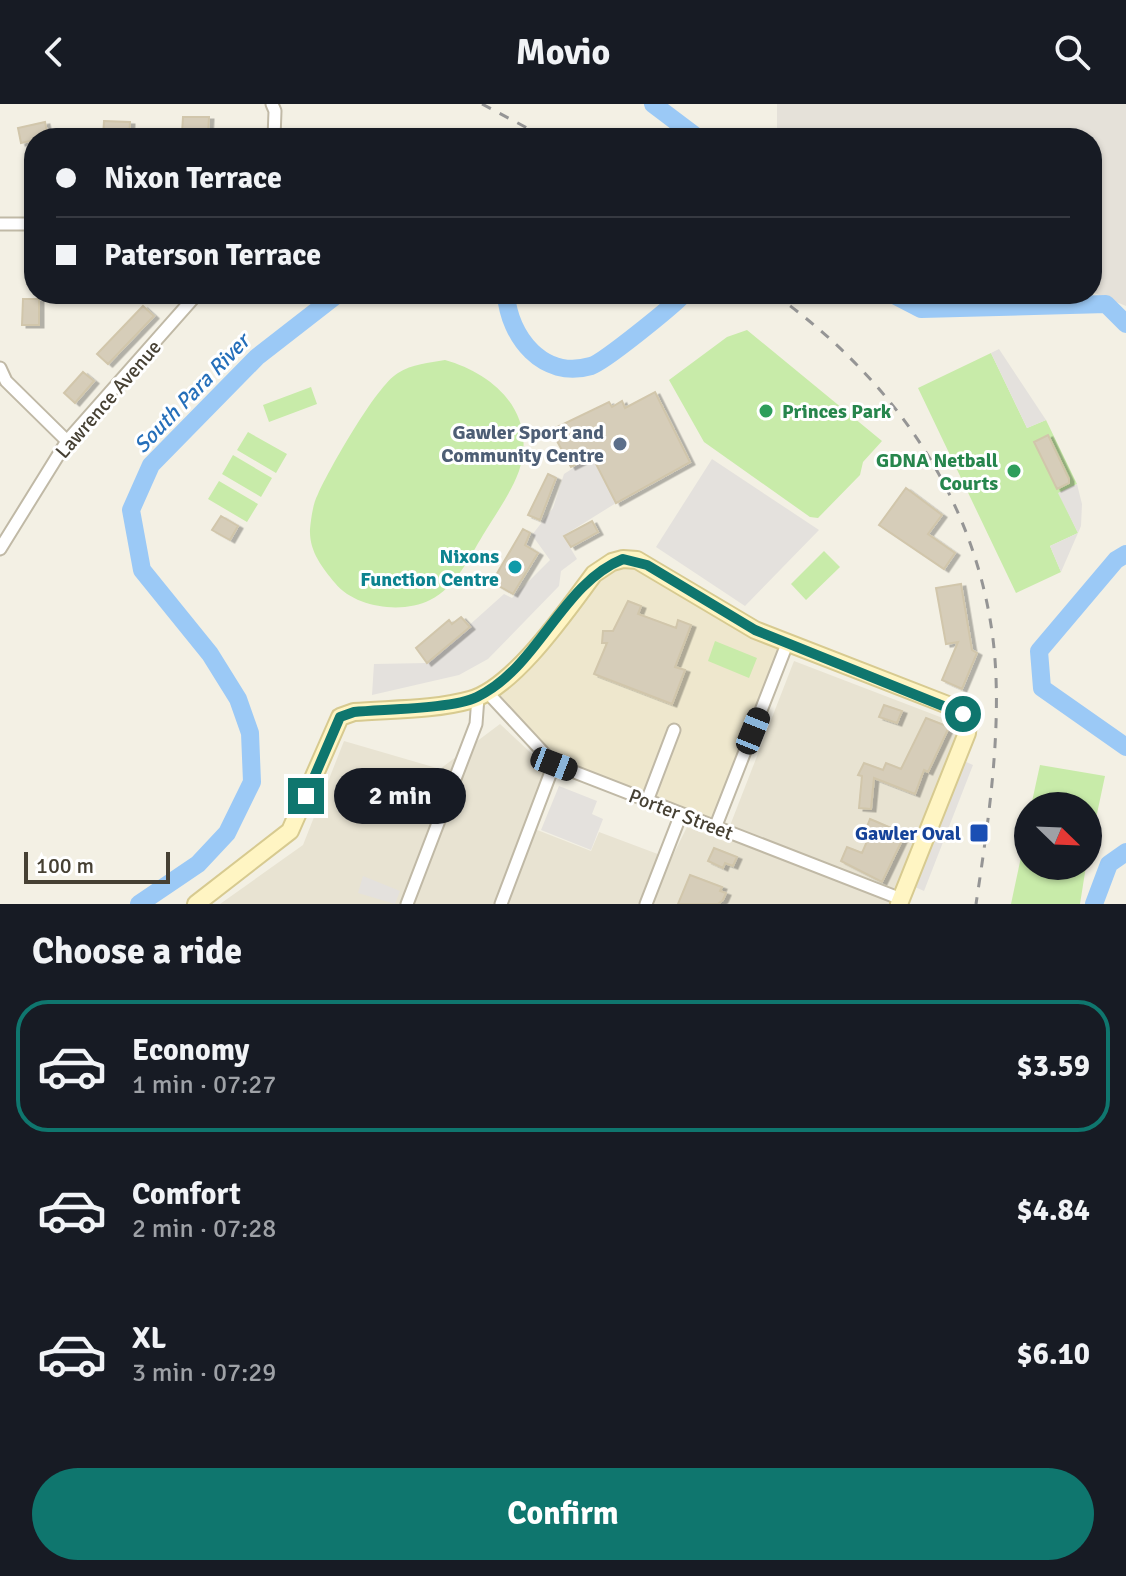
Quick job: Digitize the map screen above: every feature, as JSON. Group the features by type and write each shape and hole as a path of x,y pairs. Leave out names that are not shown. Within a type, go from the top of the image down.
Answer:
{"street":[{"path":"272,104 274,128"},
{"path":"0,224 24,224"},
{"name":"Lawrence Avenue","path":"0,549 67,441 188,304"},
{"path":"0,368 6,381 67,441"},
{"path":"196,904 290,831 340,717 354,712 482,694 536,647 594,574 603,566 623,559 647,565 731,619 787,644 958,709 968,723 967,733 900,901"},
{"path":"715,828 787,644"},
{"path":"407,904 476,724 482,694"},
{"name":"Porter Street","path":"482,694 554,764 900,901"},
{"path":"647,801 674,730"},
{"path":"501,904 554,764"},
{"path":"646,904 681,814"}],"shaded area":[{"path":"777,104 1126,104 1126,306 1102,296 1102,128 777,128"},
{"path":"999,349 1046,420 1027,428 991,353"},
{"path":"592,456 616,503 563,536 577,559 561,571 559,586 488,659 459,675 372,695 374,664 427,663 504,594 512,598 550,560 532,535 553,508 564,474"},
{"path":"712,459 819,530 745,606 656,547"},
{"path":"1077,484 1082,504 1078,533 1058,493"},
{"path":"1078,533 1061,572 1050,546"},
{"path":"623,559 787,644 715,828 554,764 487,692 594,574"},
{"path":"794,661 961,725 889,904 220,904 303,845 344,741 440,769 500,724 547,768 527,826 591,851 599,832 671,859 687,827 724,841"},
{"path":"964,761 973,765 924,891 915,887"},
{"path":"559,786 597,801 592,814 603,819 591,850 541,830"},
{"path":"363,876 400,891 395,904 358,893"}],"green space":[{"name":"Princes Park","path":"747,330 882,441 863,462 860,475 818,518 810,517 704,442 669,380 727,337"},
{"name":"GDNA Netball Courts","path":"991,353 1027,428 1046,420 1077,484 1059,493 1078,533 1050,546 1061,572 1016,593 918,388"},
{"path":"445,360 480,375 508,399 522,432 519,471 467,562 447,588 430,600 407,607 367,603 344,591 317,558 310,537 315,502 354,429 389,381 409,368"},
{"path":"311,387 317,404 269,422 263,405"},
{"path":"248,432 287,454 276,473 237,450"},
{"path":"233,455 272,478 261,497 222,474"},
{"path":"219,481 258,504 247,522 208,499"},
{"path":"824,551 840,567 806,600 791,584"},
{"path":"715,641 757,658 749,678 708,661"},
{"path":"1040,765 1105,776 1102,792 1034,792"},
{"path":"1016,880 1084,880 1080,904 1011,904"}],"building":[{"path":"183,117 209,117 208,128 182,128"},
{"path":"104,121 130,122 130,128 104,128"},
{"path":"45,122 46,128 24,128 24,142 21,143 18,128"},
{"path":"23,299 24,304 39,304 39,325 22,325"},
{"path":"143,306 154,316 108,364 97,354"},
{"path":"83,372 94,381 75,403 64,393"},
{"name":"Gawler Sport and Community Centre","path":"655,392 690,462 616,503 592,456 571,467 551,430 609,402 612,407 622,401 625,408"},
{"path":"1048,435 1069,479 1069,483 1057,489 1034,442"},
{"path":"548,474 556,478 540,520 528,515"},
{"path":"906,488 942,515 928,534 955,553 944,569 879,525"},
{"path":"221,516 238,526 230,540 212,530"},
{"path":"592,521 598,532 571,547 564,536"},
{"name":"Nixons Function Centre","path":"523,529 530,533 525,545 538,553 513,594 492,582"},
{"path":"961,584 972,650 977,653 962,689 942,680 958,642 946,644 936,588"},
{"path":"628,601 641,606 638,614 676,628 678,620 691,625 675,667 685,670 672,704 594,674 607,643 602,643 603,631 613,631"},
{"path":"461,617 470,627 427,663 416,648 449,620 452,624"},
{"path":"884,705 902,711 897,723 879,717"},
{"path":"926,718 949,727 928,772 924,770 915,794 874,778 871,809 859,808 862,776 858,775 864,763 883,770 886,763 901,769"},
{"path":"870,819 905,834 882,882 841,861 847,847 862,853 868,839 863,837"},
{"path":"714,848 737,857 733,866 725,863 723,868 708,861"},
{"path":"690,875 722,887 720,891 726,893 723,900 718,904 678,904"}],"waterway":[{"path":"653,104 685,128"},
{"name":"South Para River","path":"139,904 198,864 227,833 252,782 250,733 238,699 210,654 142,570 131,510 151,465 257,357 325,304"},
{"name":"South Para River","path":"508,304 514,325 532,351 544,361 574,369 591,366 609,355 673,304"},
{"path":"911,304 921,309 1106,304 1126,324"},
{"path":"1126,554 1116,560 1039,651 1042,688 1126,747"},
{"path":"1094,904 1109,864 1126,852"}],"railway":[{"path":"482,104 527,128"},
{"path":"787,304 852,360 886,397 916,437 942,480 964,526 980,574 995,658 996,729 976,904"}],"place":[{"name":"Princes Park","path":"766,411"},
{"name":"Gawler Sport and Community Centre","path":"620,444"},
{"name":"GDNA Netball Courts","path":"1014,471"},
{"name":"Nixons Function Centre","path":"515,567"},
{"name":"Gawler Oval","path":"979,833"}],"route":[{"path":"306,796 340,717 354,712 478,697 498,685 536,647 598,570 623,559 637,560 647,565 731,619 755,630 958,709 963,714"}]}
